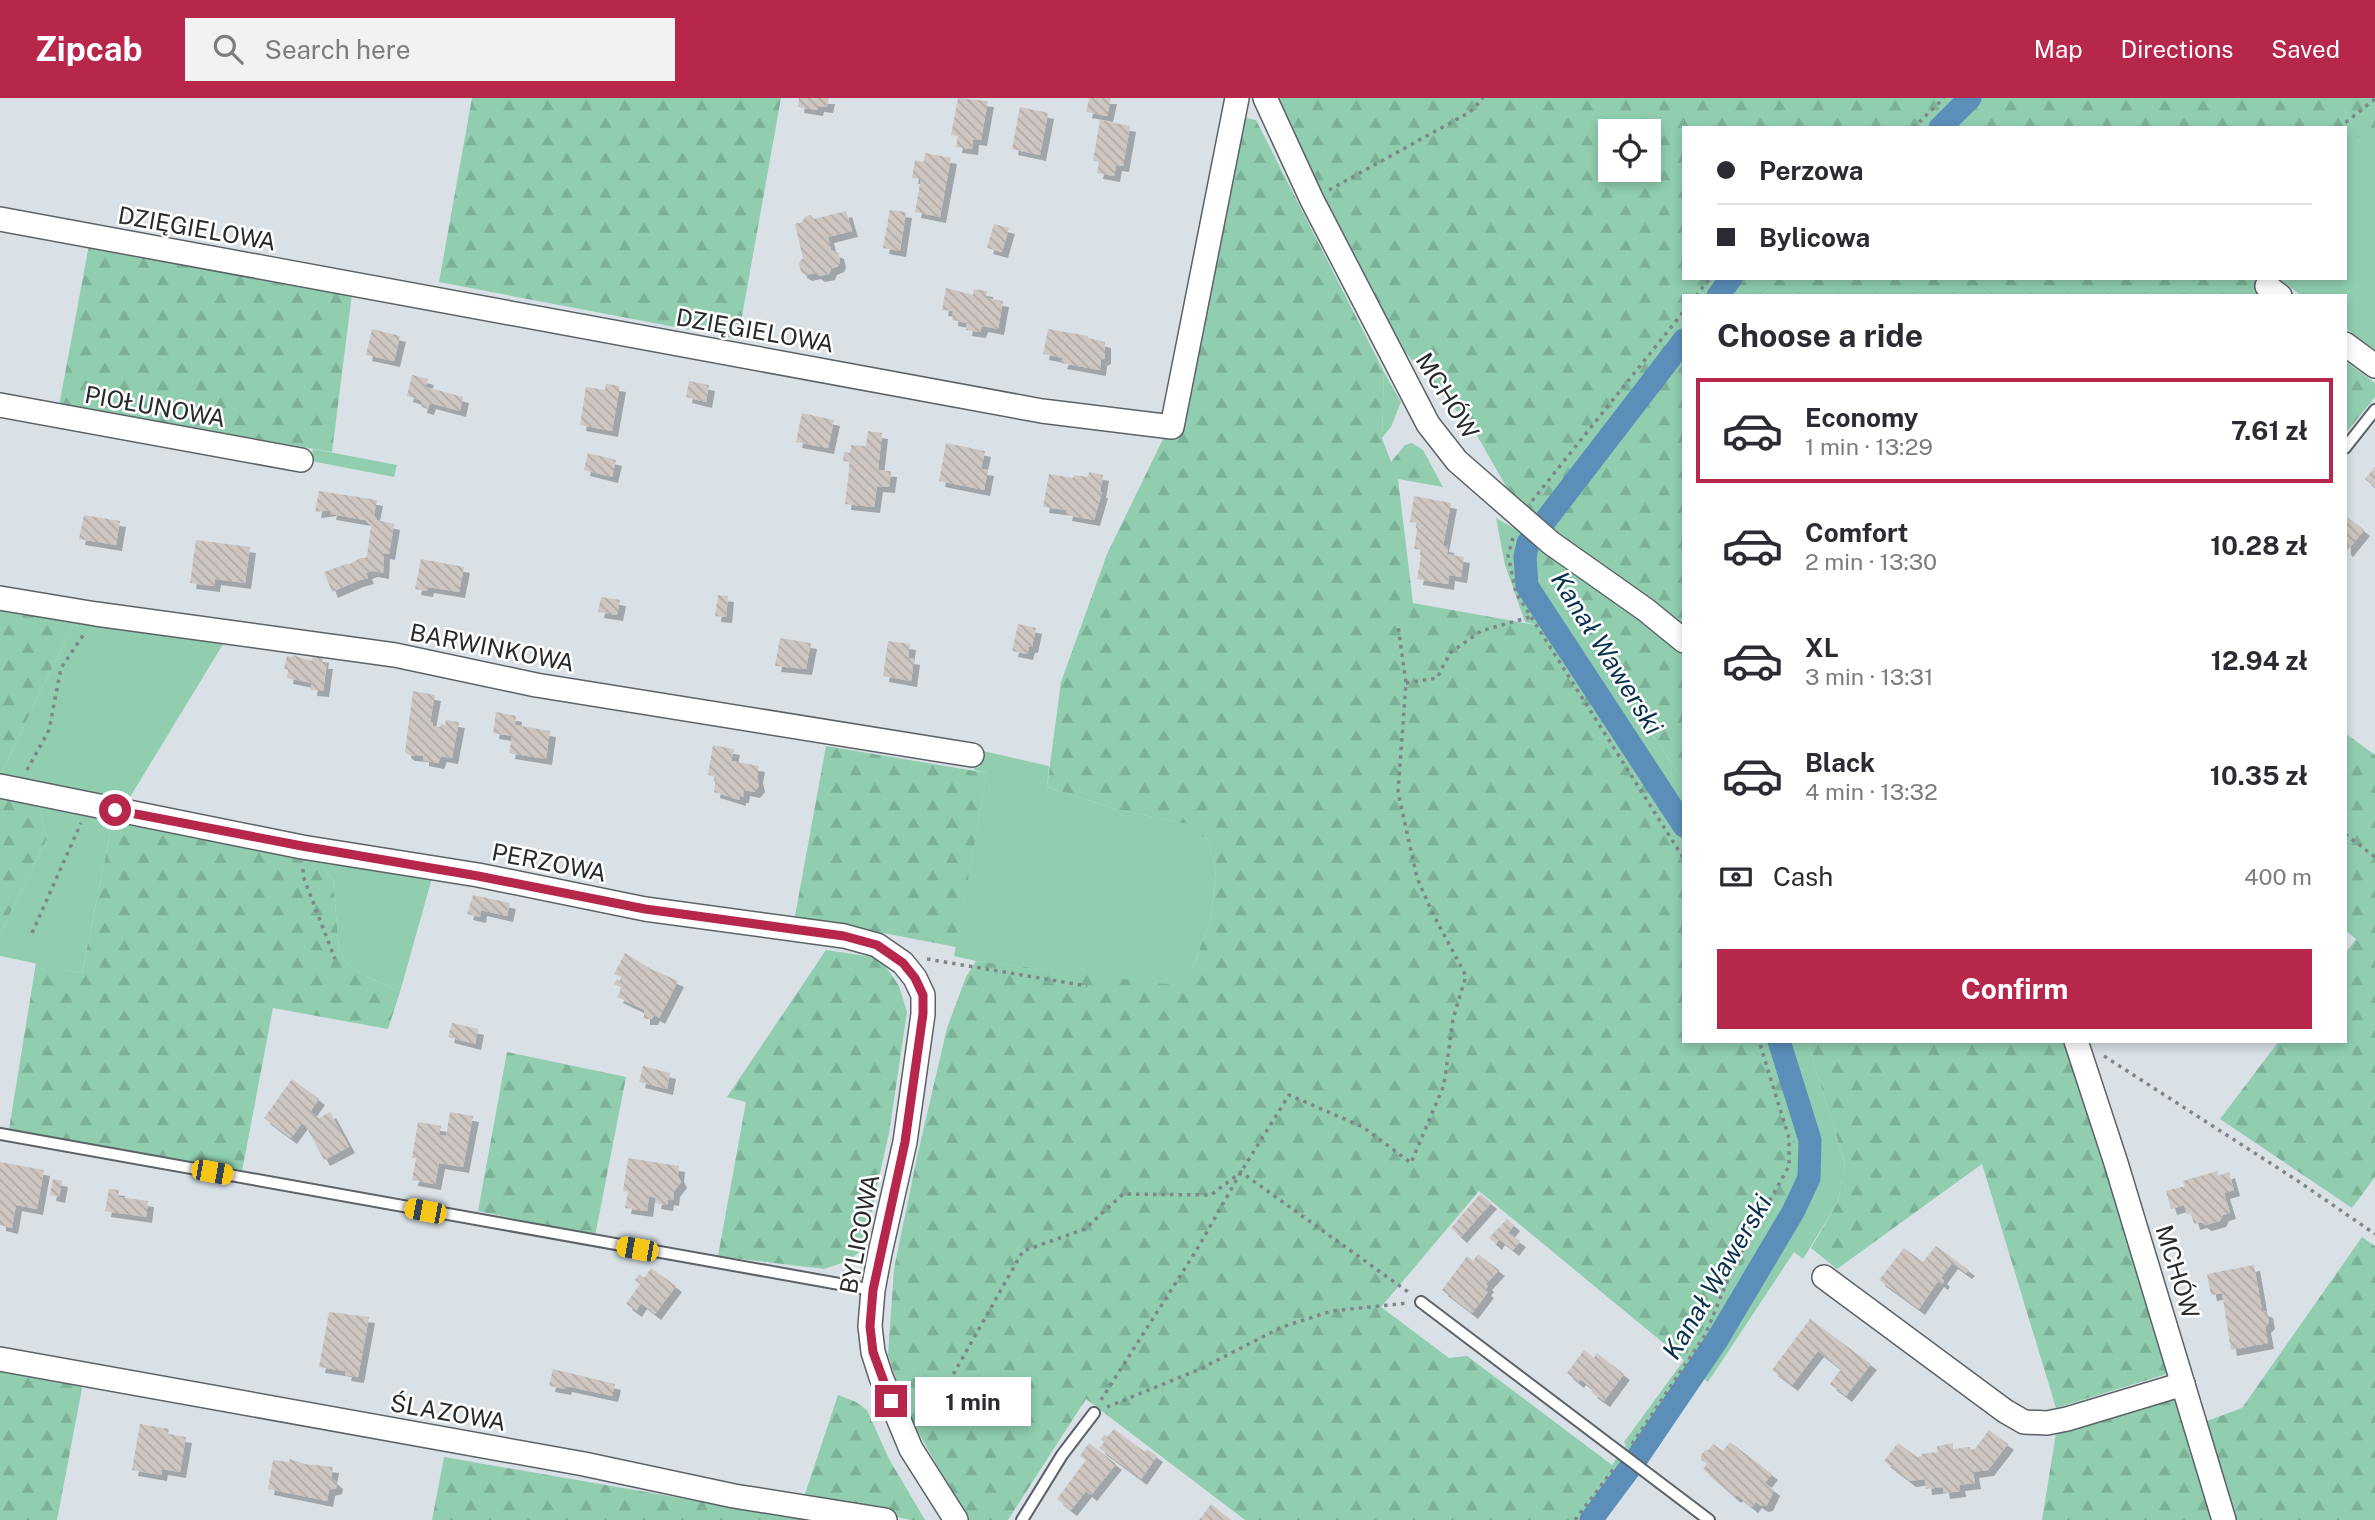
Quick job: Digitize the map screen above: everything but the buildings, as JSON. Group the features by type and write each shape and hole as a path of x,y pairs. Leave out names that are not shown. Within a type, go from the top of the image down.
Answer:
{"street":[{"name":"DZIĘGIELOWA","path":"0,219 1028,408 1172,427 1237,98"},
{"name":"MCHÓW","path":"1265,98 1312,200 1428,424 1457,461 1551,543 1646,610 1682,640"},
{"path":"2347,345 2375,366"},
{"name":"PIOŁUNOWA","path":"0,405 301,460"},
{"name":"BARWINKOWA","path":"0,598 96,614 395,655 536,685 972,755"},
{"name":"PERZOWA","path":"8,787 302,846 478,876 645,909 844,936 877,945 890,953"},
{"name":"BYLICOWA","path":"890,953 903,963 915,978 923,995 923,1014 905,1142 873,1290 870,1326 873,1352 911,1449 956,1520"},
{"name":"MCHÓW","path":"2084,1047 2224,1520"},
{"path":"1824,1277 2005,1411 2024,1422 2047,1423 2067,1419 2183,1384"},
{"name":"ŚLAZOWA","path":"0,1359 584,1464 734,1496 885,1520"}],"lane":[{"path":"2347,445 2375,410"},
{"path":"0,1134 873,1290"},
{"path":"1421,1302 1709,1520"},
{"path":"1022,1520 1062,1455 1094,1413"}],"path":[{"path":"1312,200 1469,112 1483,98"},
{"path":"1915,126 1944,98"},
{"path":"2341,126 2375,99"},
{"path":"1698,294 1708,280"},
{"path":"8,787 49,730 61,668 96,614"},
{"path":"1406,683 1437,678 1450,653 1481,631 1531,617"},
{"path":"1094,1413 1289,1096 1363,1127 1411,1163 1444,1085 1453,1019 1465,976 1417,878 1398,793 1406,683 1398,626"},
{"path":"32,933 89,804"},
{"path":"2347,836 2375,857"},
{"path":"302,846 303,876 335,960"},
{"path":"890,953 1087,986"},
{"path":"1575,1520 1624,1455 1704,1335 1734,1265 1789,1166 1789,1139 1760,1043"},
{"path":"2084,1047 2298,1181 2375,1234"},
{"path":"1241,1172 1421,1302"},
{"path":"911,1449 1023,1251 1084,1229 1124,1194 1211,1195 1241,1172"},
{"path":"1094,1413 1198,1370 1282,1327 1332,1311 1421,1302"}],"green space":[{"path":"472,98 781,98 738,339 439,282"},
{"path":"1276,98 2375,98 2375,149 2347,129 2347,126 1682,126 1682,280 2274,280 2264,294 1682,294 1682,627 1556,535 1511,495 1475,432 1404,351 1382,320"},
{"path":"1242,117 1256,120 1384,372 1382,438 1391,462 1405,445 1412,443 1423,450 1443,487 1398,479 1413,603 1542,626 1682,841 1682,1043 1771,1043 1792,1120 1797,1167 1784,1199 1684,1360 1479,1191 1381,1307 1449,1358 1467,1356 1612,1465 1574,1520 1245,1520 1086,1399 1008,1520 968,1520 905,1409 888,1355 894,1269 917,1157 947,1028 966,977 976,961 1173,985 1193,967 1211,918 1216,868 1207,838 1188,832 1192,825 1119,810 1047,787 1061,682 1107,554 1163,439 1177,439 1218,251"},
{"path":"2347,129 2375,149 2375,350 2347,329 2347,294 2299,294 2281,280 2347,280"},
{"path":"89,245 352,294 332,452 59,406"},
{"path":"2347,362 2375,383 2375,397 2347,432"},
{"path":"1384,372 1401,402 1391,427 1382,438"},
{"path":"313,449 397,465 394,477 311,461"},
{"path":"1496,518 1542,546 1545,580 1682,778 1682,841 1542,626 1525,622 1505,565"},
{"path":"1542,546 1682,649 1682,778 1545,580 1538,559"},
{"path":"0,607 75,620 0,776"},
{"path":"75,620 228,636 127,802 0,776"},
{"path":"2347,734 2375,755 2375,1177 2352,1208 2220,1119 2277,1043 2347,1043 2347,950 2356,939 2347,932"},
{"path":"826,746 987,773 956,947 795,916"},
{"path":"979,750 1049,766 1047,787 1119,810 1193,825 1189,832 1207,838 1216,868 1211,918 1193,967 1173,986 954,956 987,773 974,770"},
{"path":"0,798 39,805 47,839 0,934"},
{"path":"39,805 113,819 82,973 0,956 0,934 47,839"},
{"path":"113,819 315,856 333,880 339,950 349,966 400,992 388,1029 273,1008 242,1171 9,1129 36,963 82,973"},
{"path":"315,856 432,878 400,992 349,966 339,950 333,880"},
{"path":"826,950 880,958 899,986 907,1012 889,1133 863,1249 848,1261 824,1269 718,1256 746,1102 727,1097"},
{"path":"1771,1043 1808,1043 1845,1164 1838,1202 1803,1259 1794,1252 1708,1382 1704,1379 1605,1520 1574,1520 1626,1445 1624,1442 1684,1360 1784,1199 1792,1120"},
{"path":"1808,1043 2067,1043 2170,1373 2056,1408 1982,1164 1837,1269 1811,1248 1838,1202 1845,1164"},
{"path":"507,1052 626,1077 595,1236 478,1211"},
{"path":"2362,1237 2375,1246 2375,1520 2234,1520 2204,1422 2242,1408"},
{"path":"0,1367 83,1383 57,1520 0,1520"},
{"path":"838,1395 867,1410 889,1459 925,1520 911,1520 804,1497"},
{"path":"2177,1396 2211,1520 2042,1520 2056,1433"},
{"path":"444,1457 807,1520 432,1520"}],"waterway":[{"name":"Kanał Wawerski","path":"1942,126 1970,98"},
{"name":"Kanał Wawerski","path":"1719,294 1730,280"},
{"name":"Kanał Wawerski","path":"1682,343 1528,543 1525,557 1527,586 1682,823"},
{"name":"Kanał Wawerski","path":"1591,1520 1635,1461 1717,1340 1793,1212 1809,1178 1810,1140 1780,1043"}],"route":[{"path":"115,810 645,909 844,936 877,945 890,953 903,963 915,978 923,995 923,1014 905,1142 880,1253 870,1326 873,1352 891,1401"}]}
